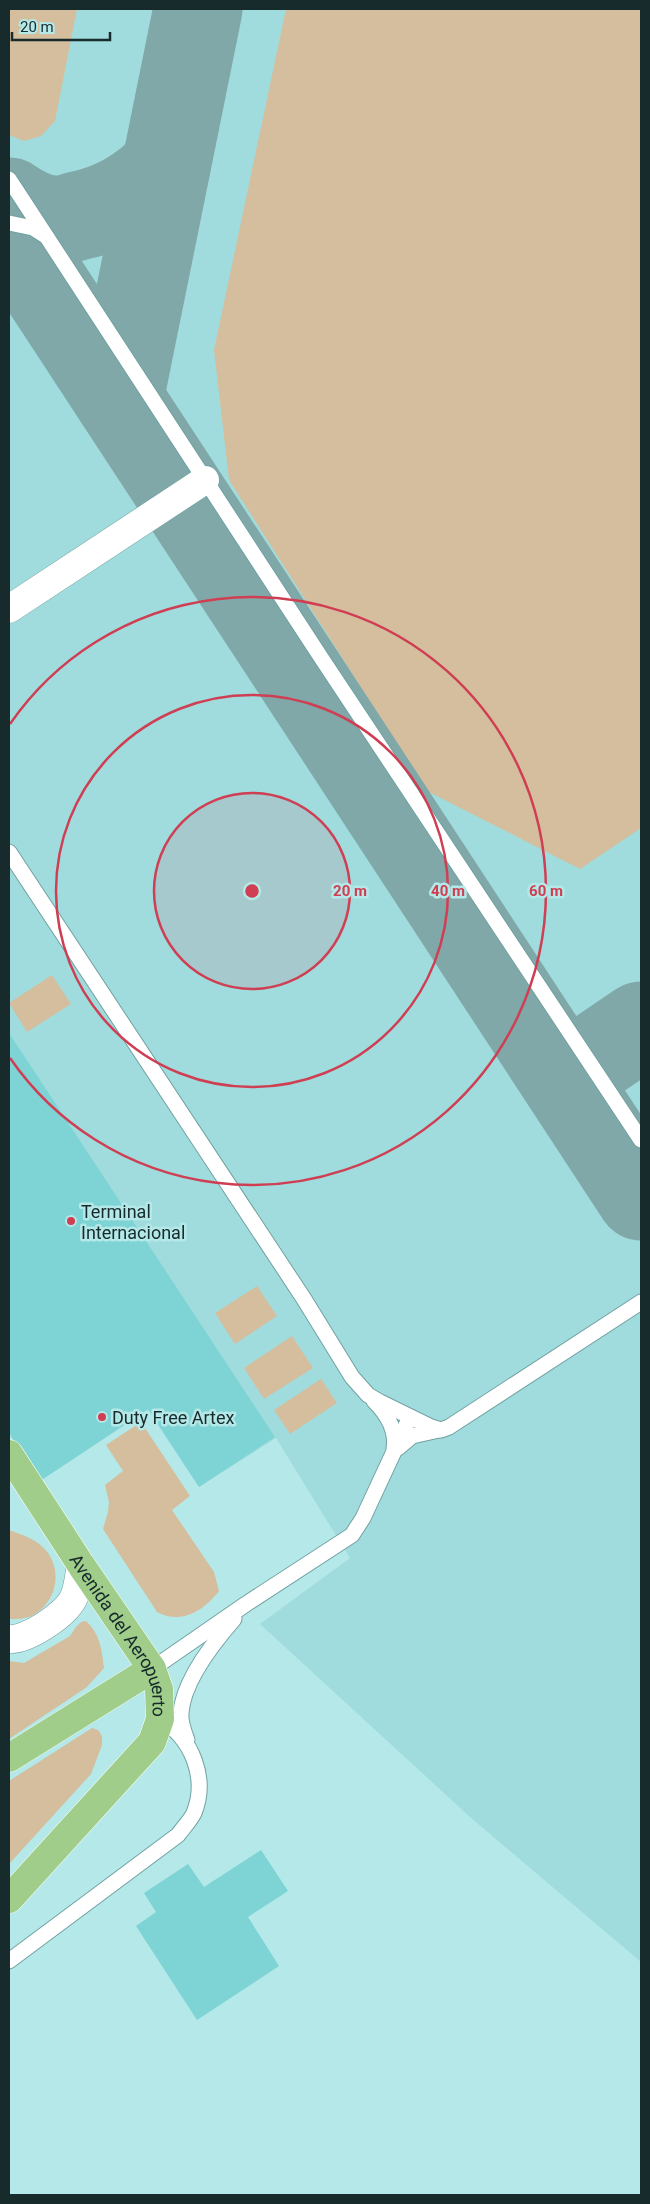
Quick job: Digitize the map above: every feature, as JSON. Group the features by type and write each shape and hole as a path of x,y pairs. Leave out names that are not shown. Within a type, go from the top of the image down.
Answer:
{"main road":[{"name":"Avenida del Aeropuerto","path":"9,1454 81,1565 152,1669 159,1689 160,1719 152,1742 9,1899"},
{"path":"9,1758 152,1669"}],"street":[{"path":"9,608 205,480"},
{"path":"9,1639 16,1640 49,1624 73,1600 81,1565"}],"lane":[{"path":"9,179 509,943 641,1140"},
{"path":"9,223 33,228 47,237"},
{"path":"9,852 304,1299 352,1377 381,1408 394,1433 393,1453"},
{"path":"393,1453 412,1436 441,1430 457,1423 641,1302"},
{"path":"368,1394 410,1417 441,1430"},
{"path":"152,1669 246,1604 352,1535 410,1417"},
{"path":"190,1751 181,1714 189,1686 208,1653 246,1604"},
{"path":"9,1961 178,1835 193,1814 199,1793 198,1769 186,1742 172,1726 160,1719"}],"shaded area":[{"path":"9,9 641,9 641,1962 470,1817 260,1624 350,1558 276,1438 199,1487 148,1410 40,1481 9,1433"},
{"path":"9,9 77,9 55,121 41,136 24,141 9,135"},
{"path":"286,9 641,9 641,828 580,869 427,791 229,480 214,350"},
{"path":"52,975 71,1004 27,1032 9,1003"},
{"path":"257,1286 277,1316 235,1344 215,1313"},
{"path":"292,1336 313,1368 264,1399 244,1368"},
{"path":"321,1379 337,1403 290,1434 274,1410"},
{"path":"141,1422 190,1496 172,1510 214,1572 219,1591 199,1610 183,1616 166,1616 157,1612 103,1529 109,1502 105,1485 123,1471 106,1445"},
{"path":"9,1530 30,1538 44,1548 55,1569 55,1586 48,1602 29,1617 9,1619"},
{"path":"86,1621 97,1637 104,1668 87,1687 9,1739 9,1661 24,1663 70,1636 81,1622"},
{"path":"92,1728 98,1730 102,1736 102,1745 91,1774 9,1864 9,1781"}],"building":[{"name":"Terminal Internacional","path":"9,1033 275,1437 199,1487 148,1409 40,1481 9,1433"},
{"path":"261,1850 288,1891 248,1917 279,1966 197,2020 136,1926 156,1912 144,1893 188,1864 204,1887"}],"taxiway":[{"path":"119,399 198,9"},
{"path":"9,202 26,212 45,219 66,219 103,209 126,199 147,185 166,167"},
{"path":"9,231 641,1196"},
{"path":"564,1078 641,1026"}],"place":[{"name":"Terminal Internacional","path":"71,1221"},
{"name":"Duty Free Artex","path":"102,1417"}]}
